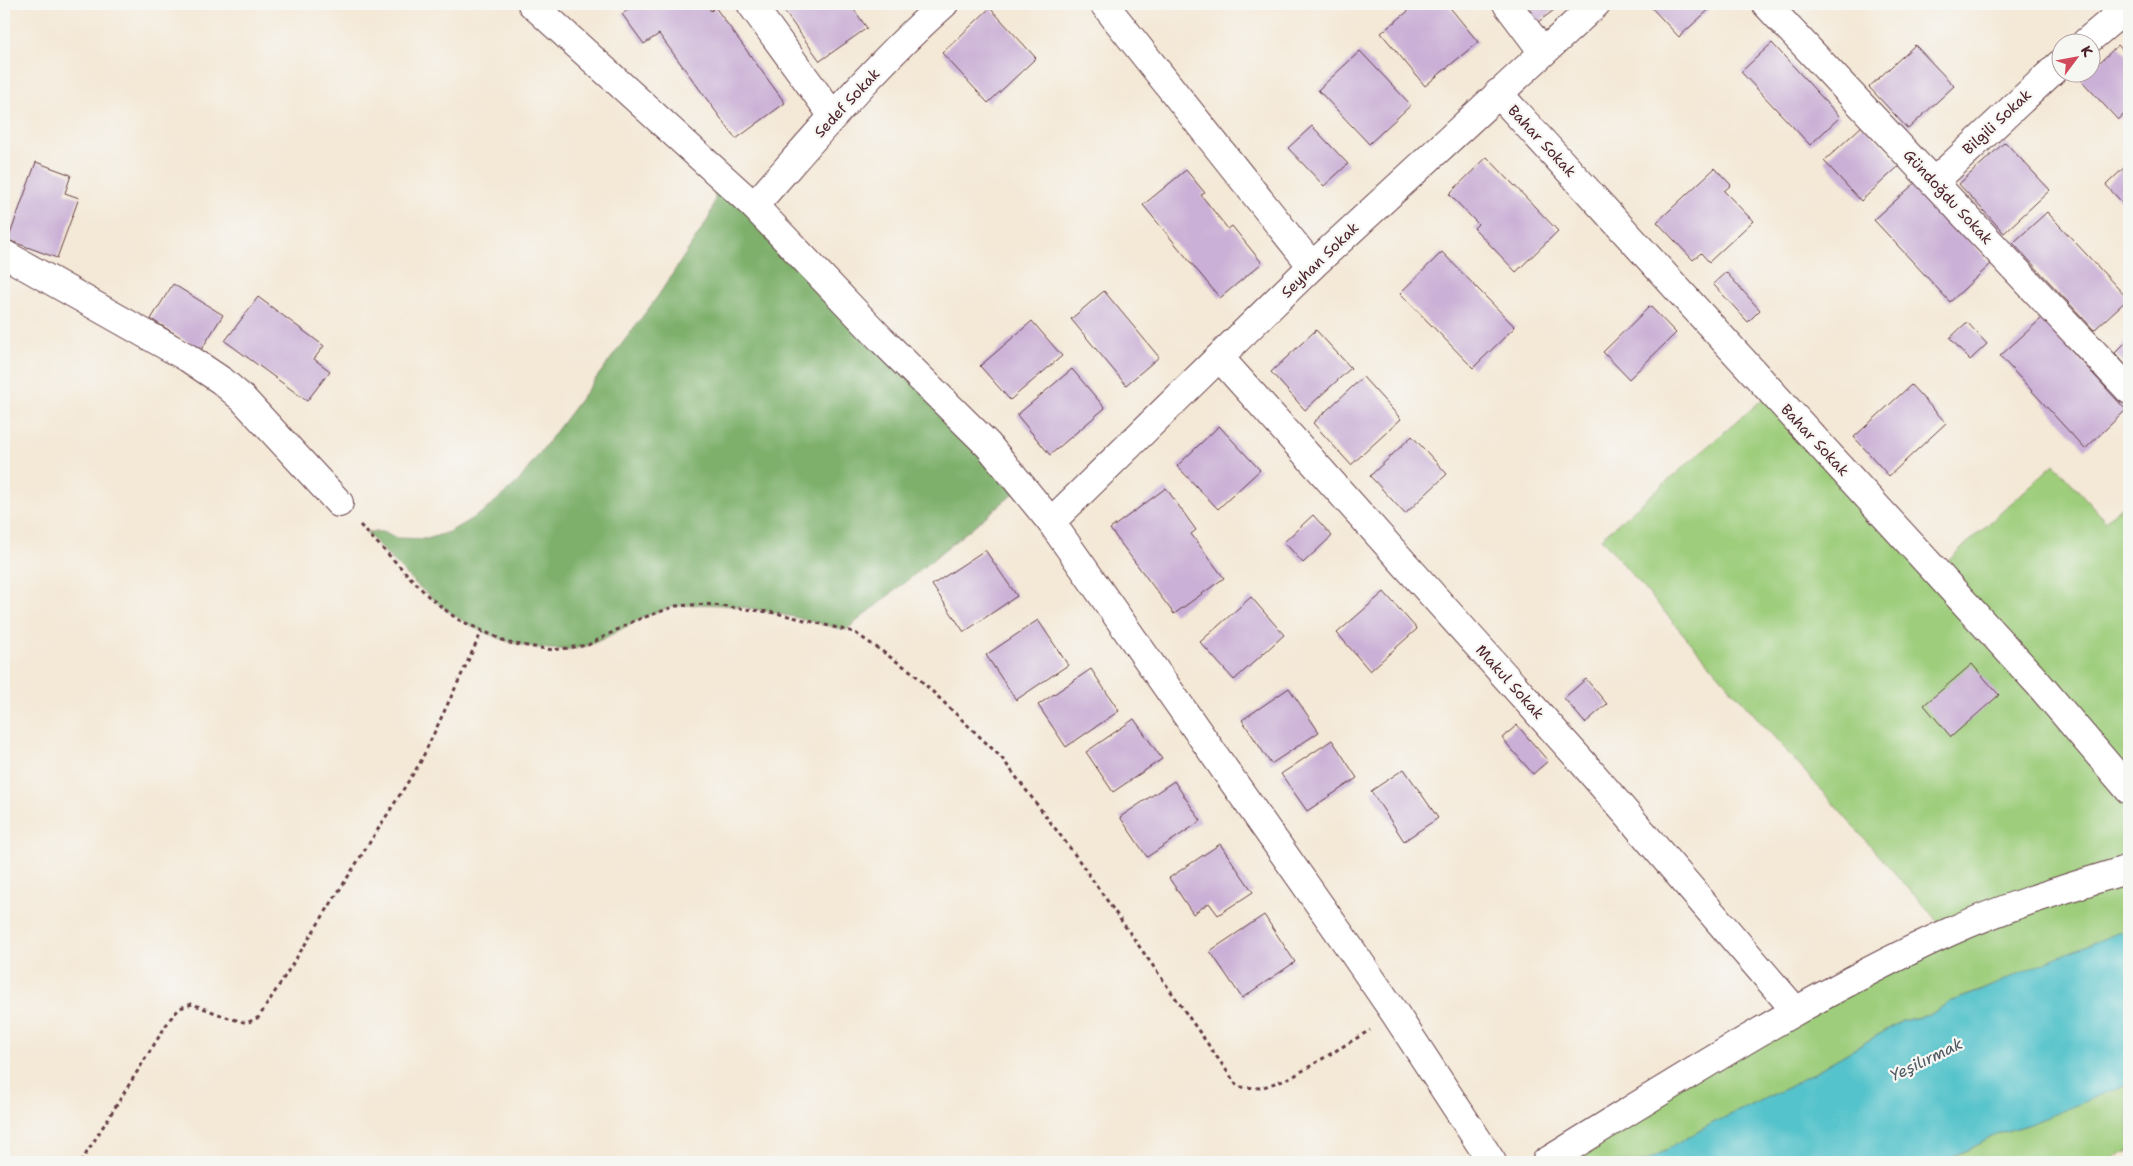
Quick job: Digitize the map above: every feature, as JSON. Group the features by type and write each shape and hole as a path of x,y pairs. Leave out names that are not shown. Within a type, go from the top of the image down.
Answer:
{"street":[{"path":"532,4 754,206 882,340 988,445 1051,522 1396,1014 1492,1162"},
{"path":"751,4 833,116"},
{"name":"Sedef Sokak","path":"754,206 833,116 924,22 944,4"},
{"path":"1104,4 1312,266"},
{"path":"1506,4 1543,52"},
{"name":"Seyhan Sokak","path":"1051,522 1312,266 1596,4"},
{"name":"Gündoğdu Sokak","path":"1766,4 2129,390"},
{"path":"2098,32 2129,6"},
{"name":"Bilgili Sokak","path":"1934,182 2050,73"},
{"name":"Bahar Sokak","path":"1498,93 2037,682 2129,790"},
{"path":"4,254 188,358 222,381 243,399 339,503"},
{"name":"Makul Sokak","path":"1220,358 1576,755 1795,1010"},
{"path":"1546,1162 1795,1010 1947,933 2025,901 2129,869"}],"path":[{"path":"339,503 429,597 457,619 509,644 552,650 588,645 634,621 676,606 705,604 776,613 854,632 912,672 1001,757 1073,852 1238,1087 1261,1088 1294,1076 1396,1014"},
{"path":"81,1162 170,1019 180,1008 192,1004 247,1023 259,1017 420,763 482,631"}],"green space":[{"path":"711,167 1022,487 846,630 763,610 700,604 667,608 644,617 589,645 568,649 533,647 506,641 482,631 460,619 421,588 366,532 382,532 397,538 427,539 449,532 483,512 518,482 658,296 709,218 715,199"},
{"path":"1771,392 1936,572 2054,464 2106,521 2129,499 2129,932 2118,933 1949,1002 1930,1015 1902,1021 1789,1087 1713,1123 1645,1162 1546,1162 1947,932 1704,658 1601,538"},
{"path":"2129,1082 2129,1151 2104,1162 1939,1162 1970,1149 1999,1133 2030,1124"}],"water":[{"name":"Yeşilırmak","path":"2129,932 2129,1082 2120,1087 2030,1124 1999,1133 1970,1149 1939,1162 1645,1162 1713,1123 1789,1087 1902,1021 1930,1015 1949,1002 1978,992 2052,959 2118,933"}],"building":[{"path":"636,4 706,4 711,11 715,7 785,103 736,139 659,34 644,44 622,14"},
{"path":"779,4 850,4 867,28 820,61"},
{"path":"1417,4 1447,4 1478,42 1425,86 1381,33"},
{"path":"1524,4 1562,4 1538,22"},
{"path":"1648,4 1715,4 1679,37"},
{"path":"990,8 1036,58 988,103 942,53"},
{"path":"1772,43 1840,117 1810,145 1741,72"},
{"path":"1915,45 1954,86 1908,129 1869,87"},
{"path":"2118,45 2129,57 2129,110 2118,120 2083,82 2100,82 2100,62"},
{"path":"1360,51 1411,105 1369,144 1318,90"},
{"path":"1863,125 1900,165 1861,201 1824,161"},
{"path":"1312,126 1348,164 1324,186 1288,148"},
{"path":"2005,142 2050,190 2004,233 1959,184"},
{"path":"1487,157 1558,231 1516,272 1474,228 1478,224 1449,194"},
{"path":"36,162 71,175 65,193 79,198 57,258 8,240"},
{"path":"2129,163 2129,210 2106,185"},
{"path":"1715,168 1731,185 1724,191 1753,221 1709,262 1701,253 1693,260 1657,222"},
{"path":"1186,170 1205,193 1201,195 1228,229 1232,226 1262,263 1220,298 1143,205"},
{"path":"1916,182 1991,264 1950,302 1874,220"},
{"path":"2047,212 2128,299 2094,330 2013,243"},
{"path":"1442,252 1515,327 1473,368 1400,293"},
{"path":"1726,272 1760,310 1748,322 1713,284"},
{"path":"173,284 223,315 201,350 151,319"},
{"path":"1104,291 1159,357 1126,385 1071,319"},
{"path":"258,297 324,346 314,359 330,371 307,401 225,341"},
{"path":"1650,306 1676,333 1629,379 1603,352"},
{"path":"2042,318 2126,410 2085,449 2000,356"},
{"path":"1032,321 1062,356 1010,400 980,366"},
{"path":"1967,322 1987,344 1970,360 1950,338"},
{"path":"1316,330 1351,368 1305,410 1271,372"},
{"path":"2129,339 2129,369 2115,353"},
{"path":"1072,369 1105,408 1050,455 1017,415"},
{"path":"1363,377 1401,419 1351,465 1313,423"},
{"path":"1911,385 1946,423 1889,476 1854,437"},
{"path":"1219,426 1260,470 1218,509 1177,466"},
{"path":"1412,436 1447,474 1405,514 1370,476"},
{"path":"1166,488 1196,530 1191,534 1224,578 1174,614 1110,529"},
{"path":"1313,515 1332,536 1303,563 1284,542"},
{"path":"985,550 1017,596 964,632 932,585"},
{"path":"1384,592 1417,629 1370,671 1337,633"},
{"path":"1251,597 1284,635 1234,680 1200,642"},
{"path":"1038,620 1068,665 1016,700 986,655"},
{"path":"1972,664 1999,695 1951,737 1924,705"},
{"path":"1091,669 1119,711 1066,747 1038,705"},
{"path":"1586,679 1607,704 1585,723 1564,698"},
{"path":"1289,688 1319,732 1271,764 1242,720"},
{"path":"1134,719 1162,759 1113,792 1086,752"},
{"path":"1517,725 1548,761 1533,774 1502,738"},
{"path":"1332,740 1357,778 1307,811 1281,774"},
{"path":"1404,769 1438,818 1404,841 1371,791"},
{"path":"1174,781 1201,821 1147,857 1120,817"},
{"path":"1220,844 1253,892 1218,915 1209,903 1193,914 1169,878"},
{"path":"1264,915 1295,962 1242,998 1210,951"}]}
